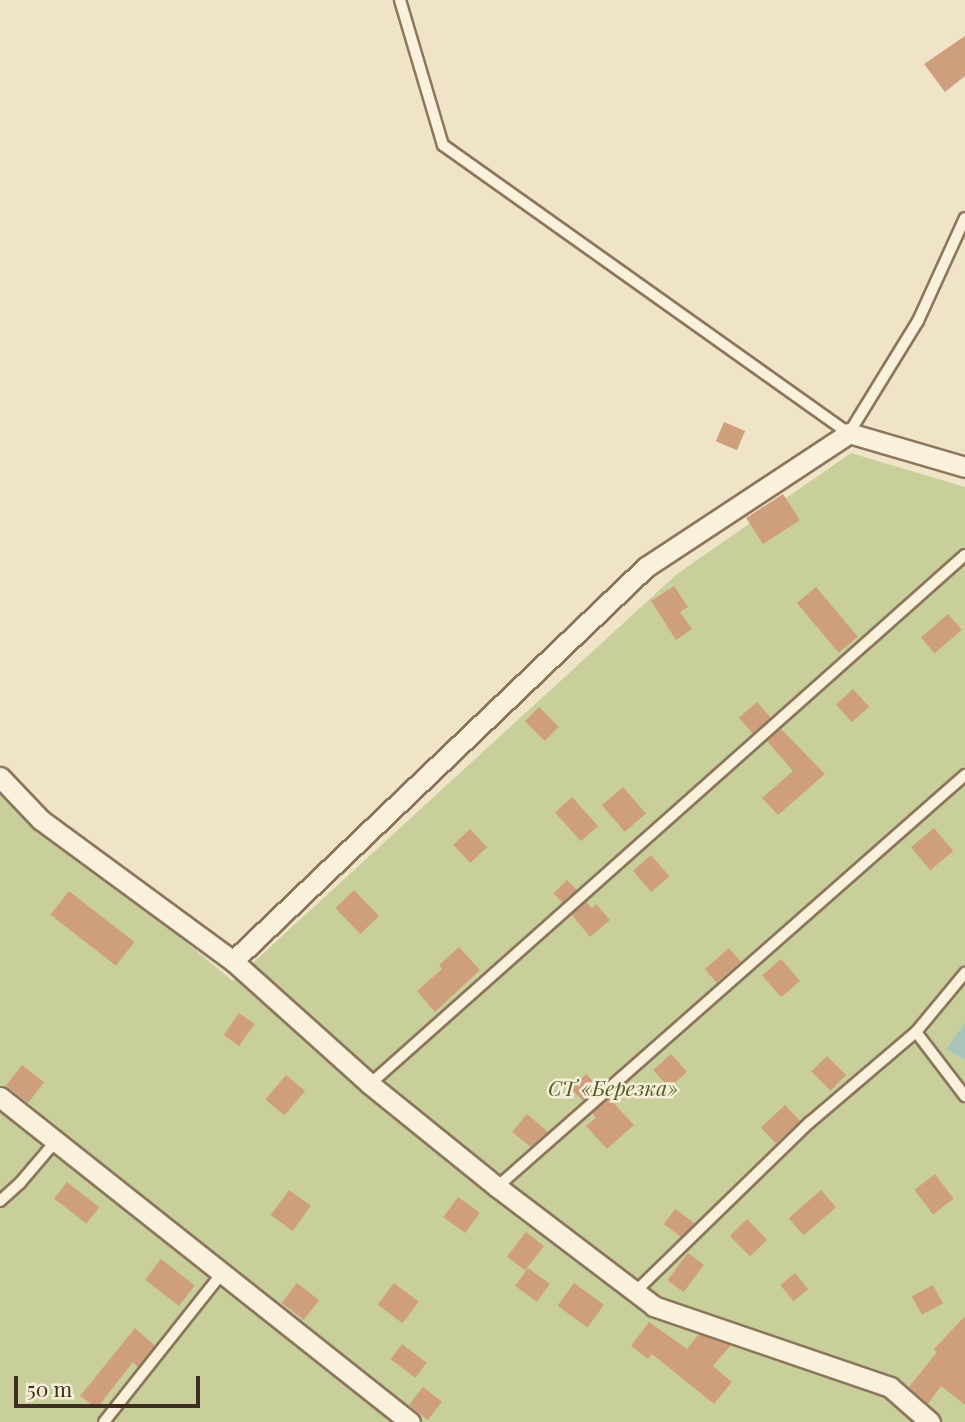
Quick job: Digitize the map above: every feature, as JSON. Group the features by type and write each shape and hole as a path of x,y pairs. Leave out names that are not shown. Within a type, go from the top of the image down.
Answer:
{"street":[{"path":"233,961 646,567 849,433 965,467"},
{"path":"0,777 41,820 233,961 370,1084 497,1187 654,1306 890,1387 930,1422"},
{"path":"0,1097 54,1143 410,1422"}],"lane":[{"path":"400,0 443,145 849,433 918,321 965,218"},
{"path":"370,1084 965,555"},
{"path":"497,1187 965,775"},
{"path":"636,1291 809,1123 916,1032 965,973"},
{"path":"916,1032 965,1096"},
{"path":"0,1201 54,1143"},
{"path":"104,1422 222,1273"}],"green space":[{"name":"СТ «Березка»","path":"851,453 965,487 965,1022 947,1049 965,1060 965,1422 0,1422 0,788 233,981 677,574"}],"water":[{"path":"965,1022 965,1060 946,1049"}],"building":[{"path":"965,36 965,76 945,92 924,64"},
{"path":"724,422 745,431 737,450 716,441"},
{"path":"783,494 800,520 763,544 746,518"},
{"path":"674,586 688,607 680,612 692,629 676,640 651,601"},
{"path":"816,587 858,637 839,653 797,603"},
{"path":"948,614 962,630 935,653 921,638"},
{"path":"853,689 869,707 852,722 836,704"},
{"path":"757,702 771,718 753,734 739,718"},
{"path":"539,707 559,727 545,741 525,721"},
{"path":"781,729 825,774 778,815 762,798 793,771 767,741"},
{"path":"623,787 646,813 625,832 602,805"},
{"path":"572,797 598,826 581,841 555,812"},
{"path":"934,828 953,851 930,870 911,847"},
{"path":"470,829 487,847 470,863 453,845"},
{"path":"651,855 669,876 651,892 633,871"},
{"path":"567,880 577,890 563,903 554,893"},
{"path":"354,890 379,916 360,934 335,908"},
{"path":"69,891 134,942 116,966 51,915"},
{"path":"586,902 592,908 596,904 610,920 590,937 572,915"},
{"path":"459,947 480,970 435,1012 417,991 442,969 439,965"},
{"path":"729,948 741,962 717,983 705,969"},
{"path":"781,959 800,981 781,997 762,975"},
{"path":"239,1013 255,1024 239,1046 224,1035"},
{"path":"671,1054 687,1072 669,1088 653,1070"},
{"path":"827,1056 846,1075 831,1091 811,1072"},
{"path":"22,1065 44,1082 28,1103 6,1085"},
{"path":"586,1074 599,1087 584,1102 571,1089"},
{"path":"286,1075 305,1091 285,1116 265,1100"},
{"path":"609,1098 634,1125 607,1149 586,1126 596,1118 592,1113"},
{"path":"785,1105 800,1121 776,1144 761,1128"},
{"path":"527,1114 548,1132 531,1147 512,1132"},
{"path":"935,1174 954,1199 933,1214 914,1190"},
{"path":"67,1182 99,1207 86,1224 54,1199"},
{"path":"289,1190 311,1206 293,1231 271,1215"},
{"path":"821,1190 836,1207 804,1236 789,1218"},
{"path":"458,1197 480,1213 465,1233 443,1217"},
{"path":"675,1209 694,1223 683,1238 664,1224"},
{"path":"747,1219 767,1240 750,1257 730,1236"},
{"path":"526,1232 544,1246 525,1271 507,1256"},
{"path":"688,1253 704,1265 684,1292 668,1280"},
{"path":"161,1259 195,1285 179,1306 145,1279"},
{"path":"528,1268 550,1284 537,1302 515,1286"},
{"path":"795,1273 808,1289 793,1301 780,1285"},
{"path":"297,1283 319,1300 304,1320 282,1303"},
{"path":"394,1283 419,1302 403,1323 378,1305"},
{"path":"574,1283 604,1305 587,1327 558,1306"},
{"path":"933,1285 943,1304 922,1315 912,1296"},
{"path":"965,1316 965,1405 941,1386 928,1404 909,1387 937,1352 934,1349"},
{"path":"649,1322 687,1349 699,1334 731,1345 713,1366 732,1382 714,1404 652,1354 648,1359 631,1346"},
{"path":"135,1328 155,1346 138,1367 133,1362 97,1408 80,1396"},
{"path":"402,1344 427,1363 415,1378 391,1359"},
{"path":"423,1387 442,1402 428,1420 409,1405"}]}
